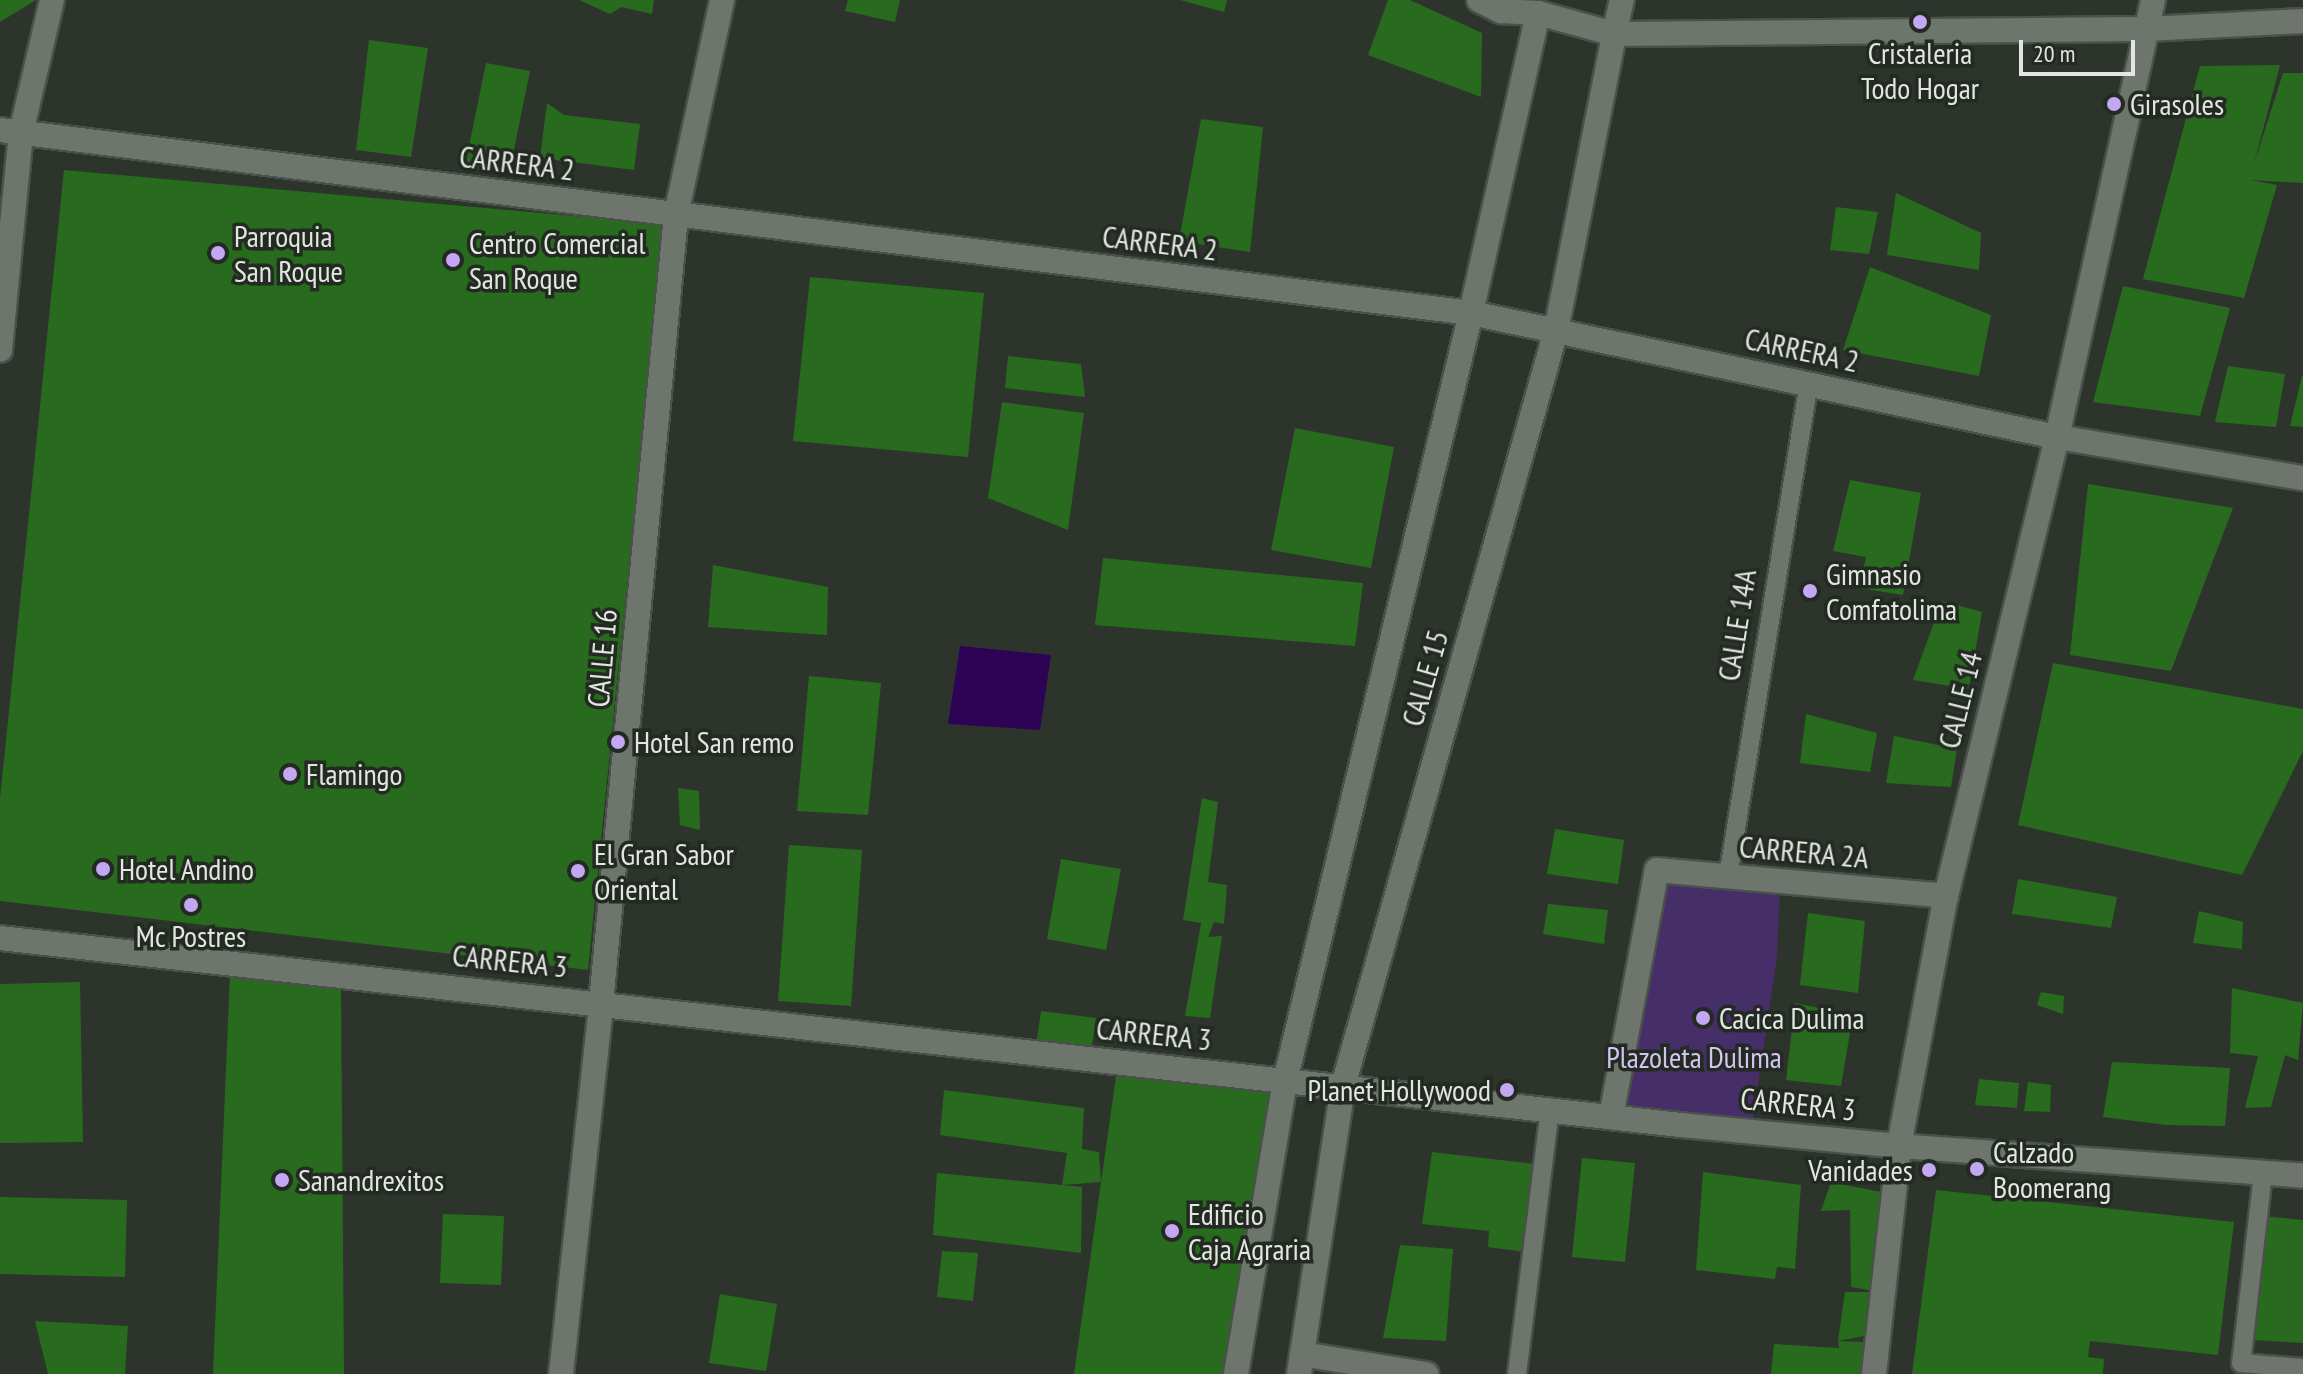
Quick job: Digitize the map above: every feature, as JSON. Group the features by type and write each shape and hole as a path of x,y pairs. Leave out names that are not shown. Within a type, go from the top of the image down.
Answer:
{"street":[{"path":"0,350 11,132 52,0"},
{"name":"CALLE 16","path":"561,1374 601,1003 676,215 722,0"},
{"path":"1479,0 1501,11 1536,4 1614,34 2147,29 2303,21"},
{"name":"CALLE 15","path":"1301,1364 1343,1086 1556,331 1622,0"},
{"name":"CALLE 14","path":"1874,1374 1899,1146 1946,896 2057,437 2153,0"},
{"name":"CALLE 15","path":"1236,1374 1285,1081 1471,313 1536,4"},
{"name":"CARRERA 2","path":"11,132 1471,313 2057,437 2303,478"},
{"name":"CARRERA 2A","path":"1611,1117 1657,870 1946,896"},
{"name":"CARRERA 3","path":"0,938 1611,1117 1899,1146 2303,1176"},
{"path":"1301,1364 1426,1374"}],"lane":[{"name":"CALLE 14A","path":"1728,877 1809,384"},
{"path":"1517,1374 1550,1109"},
{"path":"2263,1174 2241,1363 2303,1368"}],"green space":[{"name":"Plazoleta Dulima","path":"1660,876 1780,887 1777,957 1751,1132 1618,1118"}],"shaded area":[{"path":"960,646 1051,655 1040,730 948,724"}],"building":[{"path":"0,0 36,0 0,22"},
{"path":"579,0 654,0 652,14 621,7 610,14"},
{"path":"848,0 900,0 895,22 845,11"},
{"path":"1180,0 1227,0 1224,12"},
{"path":"1388,0 1410,0 1482,33 1481,97 1368,55"},
{"path":"369,40 428,48 411,157 356,150"},
{"path":"486,63 530,71 509,174 465,166"},
{"path":"2280,65 2254,164 2283,73 2303,73 2303,183 2250,180 2277,185 2244,298 2143,279 2200,66"},
{"path":"547,103 564,115 640,124 634,170 540,158"},
{"path":"1201,119 1263,127 1250,252 1179,241"},
{"path":"64,170 663,224 588,970 0,901 0,799"},
{"path":"1896,193 1981,233 1979,270 1887,255"},
{"path":"1836,207 1878,212 1869,254 1830,250"},
{"path":"1870,267 1991,315 1979,376 1843,350"},
{"path":"810,277 984,293 968,457 793,441"},
{"path":"2123,286 2230,308 2200,416 2093,402"},
{"path":"1008,356 1081,364 1085,397 1005,388"},
{"path":"2228,366 2285,374 2276,427 2215,422"},
{"path":"2302,376 2303,427 2290,426"},
{"path":"1002,402 1084,413 1068,530 988,498"},
{"path":"1295,428 1394,447 1371,568 1271,550"},
{"path":"1850,480 1921,493 1903,595 1859,588 1866,557 1833,551"},
{"path":"2088,484 2233,508 2171,671 2070,655"},
{"path":"1103,558 1363,583 1355,646 1095,625"},
{"path":"713,565 828,587 827,635 708,627"},
{"path":"1942,601 1982,612 1969,689 1913,680"},
{"path":"2053,663 2303,709 2303,751 2242,875 2018,825"},
{"path":"809,676 881,683 868,815 797,811"},
{"path":"1806,714 1877,733 1870,772 1800,763"},
{"path":"1894,736 1957,749 1951,787 1886,783"},
{"path":"678,788 699,791 700,830 680,825"},
{"path":"1202,798 1218,802 1208,882 1227,885 1224,924 1214,922 1208,937 1222,936 1210,1018 1185,1016 1201,923 1183,920"},
{"path":"1555,829 1624,840 1618,884 1547,874"},
{"path":"789,845 862,850 851,1006 778,1001"},
{"path":"1061,859 1121,869 1106,950 1047,939"},
{"path":"2018,879 2117,897 2111,928 2012,914"},
{"path":"1548,904 1608,910 1604,944 1543,934"},
{"path":"2199,911 2243,922 2242,949 2193,943"},
{"path":"1808,913 1865,921 1858,993 1800,985"},
{"name":"Sanandrexitos","path":"230,975 341,987 344,1374 213,1374"},
{"path":"80,982 83,1142 0,1143 0,984"},
{"path":"2232,988 2303,1003 2298,1060 2285,1055 2271,1107 2245,1108 2258,1056 2230,1053"},
{"path":"2041,992 2064,996 2063,1014 2037,1005"},
{"path":"1795,1003 1853,1015 1841,1086 1786,1080"},
{"path":"1041,1011 1096,1018 1091,1053 1036,1046"},
{"path":"2112,1062 2230,1068 2225,1126 2166,1125 2103,1117"},
{"name":"Edificio Caja Agraria","path":"1117,1069 1274,1087 1225,1374 1074,1374"},
{"path":"1979,1079 2019,1083 2017,1108 1975,1105"},
{"path":"2028,1082 2051,1085 2050,1112 2024,1111"},
{"path":"944,1090 1084,1108 1082,1149 1099,1152 1101,1182 1062,1185 1067,1153 940,1135"},
{"path":"1432,1152 1534,1164 1525,1252 1488,1247 1489,1231 1422,1224"},
{"path":"1582,1158 1635,1163 1625,1262 1572,1257"},
{"path":"1703,1172 1801,1185 1795,1269 1777,1267 1775,1279 1696,1270"},
{"path":"937,1173 1082,1187 1081,1253 933,1235"},
{"path":"1831,1182 1886,1193 1880,1292 1851,1287 1850,1210 1821,1211"},
{"path":"1936,1190 2234,1222 2218,1355 2090,1341 2088,1357 2104,1359 2103,1374 1912,1374"},
{"path":"0,1197 127,1200 125,1277 0,1274"},
{"path":"443,1214 504,1216 501,1285 440,1283"},
{"path":"2263,1216 2303,1220 2303,1343 2253,1340"},
{"path":"1400,1245 1453,1249 1446,1341 1383,1338"},
{"path":"942,1251 978,1253 973,1301 937,1297"},
{"path":"1845,1292 1880,1292 1869,1335 1838,1341"},
{"path":"720,1294 777,1304 766,1371 709,1363"},
{"path":"35,1321 128,1326 125,1374 48,1374"},
{"path":"1838,1341 1865,1342 1864,1374 1771,1374 1774,1344 1839,1348"}],"place":[{"name":"Cristaleria Todo Hogar","path":"1920,22"},
{"name":"Girasoles","path":"2114,104"},
{"name":"Parroquia San Roque","path":"218,253"},
{"name":"Centro Comercial San Roque","path":"453,260"},
{"name":"Gimnasio Comfatolima","path":"1810,591"},
{"name":"Hotel San remo","path":"618,742"},
{"name":"Flamingo","path":"290,774"},
{"name":"Hotel Andino","path":"103,869"},
{"name":"El Gran Sabor Oriental","path":"578,871"},
{"name":"Mc Postres","path":"191,905"},
{"name":"Cacica Dulima","path":"1703,1018"},
{"name":"Planet Hollywood","path":"1507,1090"},
{"name":"Calzado Boomerang","path":"1977,1169"},
{"name":"Vanidades","path":"1929,1170"},
{"name":"Sanandrexitos","path":"282,1180"},
{"name":"Edificio Caja Agraria","path":"1172,1231"}]}
